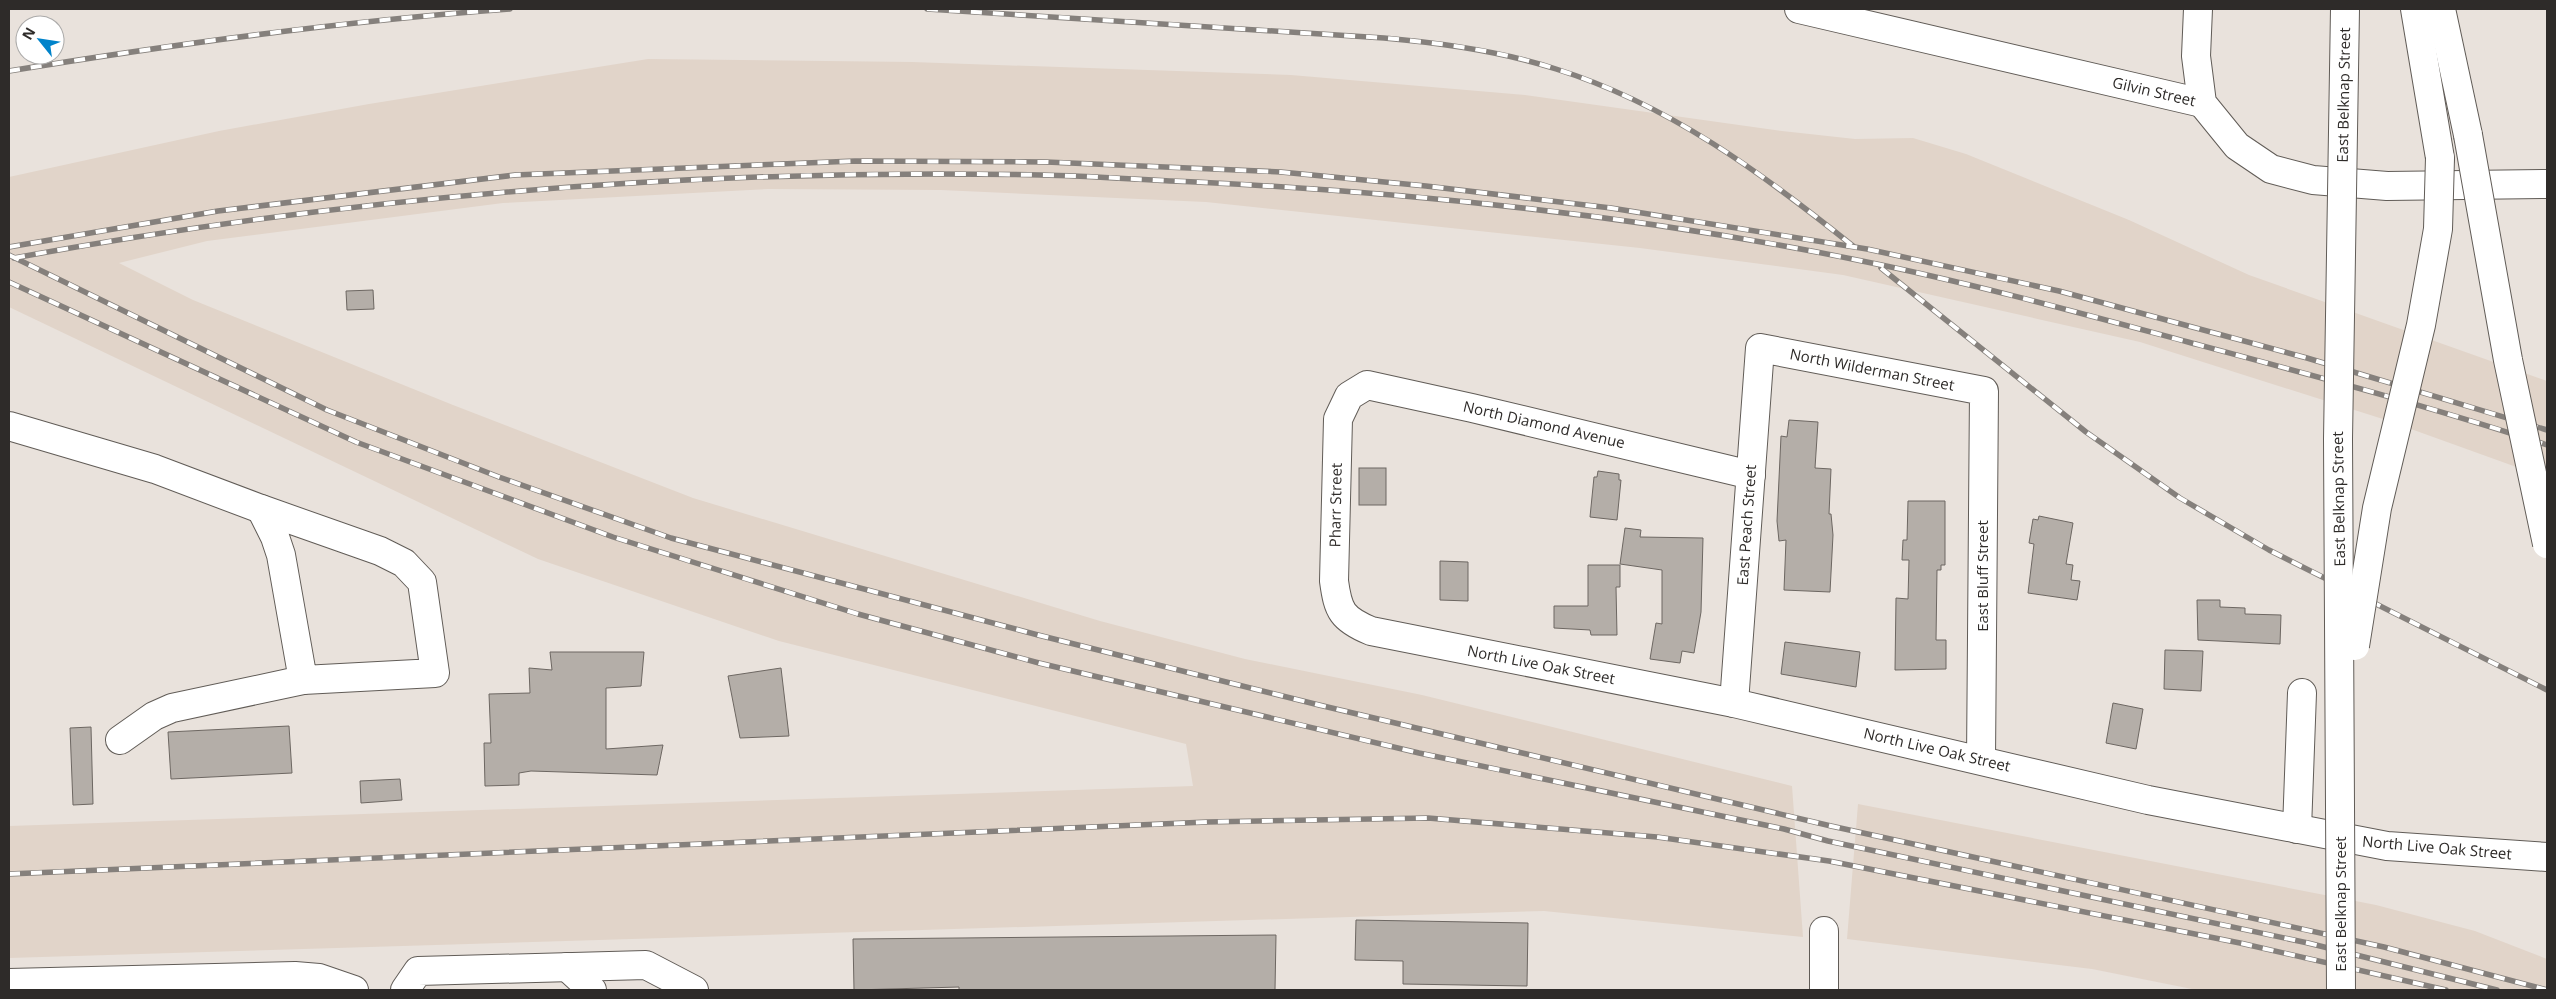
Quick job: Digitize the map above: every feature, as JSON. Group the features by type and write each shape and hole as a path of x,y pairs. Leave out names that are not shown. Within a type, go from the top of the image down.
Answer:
{"main road":[{"name":"Gilvin Street","path":"1800,9 2202,102 2237,146 2271,169 2313,180 2386,186 2547,184"},
{"path":"2198,9 2196,56 2202,102"},
{"name":"East Belknap Street","path":"2341,990 2342,784 2338,439 2345,9"},
{"path":"2342,784 2350,685 2368,552 2420,325 2438,229 2440,158 2415,9"},
{"path":"2441,9 2466,126 2512,378 2547,544"},
{"name":"North Wilderman Street","path":"1760,348 1984,391"},
{"name":"East Peach Street","path":"1734,703 1760,348"},
{"name":"North Diamond Avenue","path":"1345,406 1349,396 1367,385 1472,408 1750,475"},
{"name":"East Bluff Street","path":"1982,760 1984,391"},
{"name":"Pharr Street","path":"1337,606 1334,581 1338,419 1345,406"},
{"path":"9,426 155,469 380,551 404,563 422,582 435,674 303,680 172,708 154,716 120,740"},
{"path":"262,509 275,537 280,555 303,680"},
{"name":"North Live Oak Street","path":"1337,606 1354,624 1371,631 1734,703 2148,800 2387,846 2547,858"},
{"path":"2297,828 2302,693"},
{"path":"1824,932 1824,990"},
{"path":"406,990 418,971 646,965 694,990"},
{"path":"567,967 592,990"},
{"path":"9,984 295,976 319,978 354,990"}],"shaded area":[{"path":"648,59 912,62 1291,75 1525,95 1782,131 1855,139 1913,138 1966,154 2129,220 2249,275 2547,381 2547,478 2386,420 2140,342 1843,275 1640,248 1206,202 941,190 768,189 503,203 207,241 119,263 193,300 453,405 693,498 1100,621 1245,659 1422,695 1792,786 1803,937 1544,911 9,958 9,826 1193,786 1186,744 779,641 538,559 9,307 9,177 219,131 369,104"},
{"path":"1858,804 2376,905 2475,931 2547,959 2547,990 2197,990 2092,969 1847,939"}],"building":[{"path":"373,290 374,309 347,310 346,291"},
{"path":"1789,420 1818,422 1815,468 1831,469 1829,514 1831,514 1833,535 1830,592 1784,590 1786,540 1779,541 1777,521 1781,436 1787,437"},
{"path":"1359,468 1386,468 1386,505 1359,505"},
{"path":"1598,471 1619,474 1619,480 1621,480 1617,520 1590,517 1594,477 1597,477"},
{"path":"1908,501 1945,501 1945,565 1941,565 1941,570 1937,570 1936,640 1946,640 1946,669 1895,670 1896,598 1908,599 1909,560 1902,560 1903,540 1907,540"},
{"path":"2039,516 2073,523 2066,564 2073,565 2071,580 2080,581 2077,600 2028,593 2034,544 2029,543 2033,519 2038,520"},
{"path":"1625,528 1641,530 1640,537 1703,538 1701,612 1694,653 1682,651 1680,663 1650,659 1656,623 1662,624 1662,570 1620,564"},
{"path":"1440,561 1468,562 1468,601 1440,600"},
{"path":"1588,565 1620,565 1620,587 1616,587 1617,635 1591,635 1590,630 1554,628 1554,606 1588,606"},
{"path":"2197,600 2220,600 2220,607 2245,608 2245,614 2281,615 2280,644 2198,640"},
{"path":"1785,642 1860,652 1856,687 1781,674"},
{"path":"2165,650 2203,651 2201,691 2164,689"},
{"path":"550,652 644,652 641,686 606,688 606,749 663,745 657,775 531,771 519,773 519,785 485,786 484,743 491,743 489,694 530,693 529,668 552,670"},
{"path":"781,668 789,736 740,738 728,676"},
{"path":"2113,703 2143,709 2136,749 2106,743"},
{"path":"289,726 292,773 171,779 168,732"},
{"path":"91,727 93,804 73,805 70,728"},
{"path":"400,779 402,800 361,803 360,781"},
{"path":"1356,920 1528,923 1527,986 1403,984 1403,961 1355,960"},
{"path":"1276,935 1275,990 959,990 959,987 854,990 853,939"}],"railway":[{"path":"9,71 259,34 384,20 510,9"},
{"path":"927,9 1384,38 1449,45 1514,57 1556,69 1597,84 1637,101 1675,121 1749,167 1853,246"},
{"path":"9,247 218,211 515,175 855,161 1046,162 1281,172 1426,186 1611,208 1867,249 2059,291 2307,358 2547,430"},
{"path":"14,258 141,236 269,218 525,191 654,182 783,176 1041,175 1196,182 1363,193 1447,200 1614,219 1780,245 1862,261 2025,299 2323,378 2547,445"},
{"path":"9,255 327,410 499,477 671,538 1038,635 1319,705 1831,826 2384,947 2547,990"},
{"path":"1881,268 2086,432 2180,498 2269,550 2547,690"},
{"path":"9,282 356,442 613,537 858,614 1039,663 1419,753 1784,829 1828,841 2308,943 2497,990"},
{"path":"9,874 1207,822 1428,818 1657,837 1829,861 2240,943 2446,990"}]}
